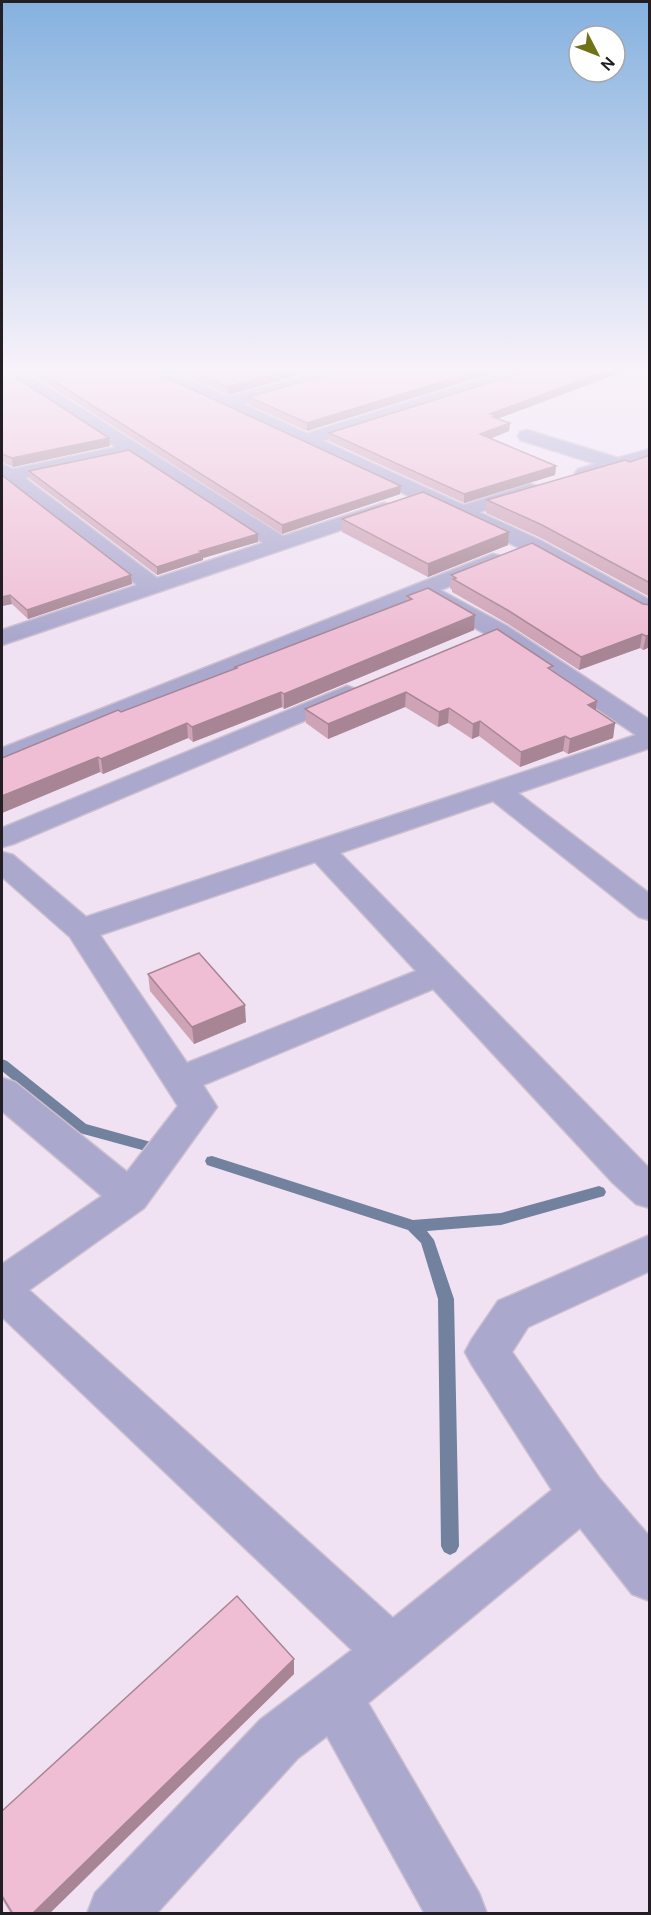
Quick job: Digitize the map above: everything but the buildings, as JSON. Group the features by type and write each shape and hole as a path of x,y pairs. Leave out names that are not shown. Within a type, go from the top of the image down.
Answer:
{"street":[{"path":"4,474 87,457"},
{"path":"147,457 279,544"},
{"path":"344,457 532,545 650,609"},
{"path":"596,457 650,477"},
{"path":"461,512 556,481 641,457"},
{"path":"4,474 154,587"},
{"path":"3,635 154,587 425,495"},
{"path":"2,757 532,545"},
{"path":"424,588 498,631 650,732"},
{"path":"465,645 498,631"},
{"path":"2,838 366,686"},
{"path":"81,930 650,739"},
{"path":"497,790 650,910"},
{"path":"320,850 618,1163 650,1193"},
{"path":"2,861 81,930 198,1107 130,1197 2,1286"},
{"path":"180,1080 439,974"},
{"path":"2,1091 130,1197"},
{"path":"650,1252 513,1314 487,1352 582,1495 650,1576"},
{"path":"2,1291 392,1652"},
{"path":"116,1914 279,1739 392,1652 582,1495"},
{"path":"334,1696 458,1914"}],"waterway":[{"path":"2,1064 81,1128 153,1148"},
{"path":"212,1161 413,1226"},
{"path":"413,1226 501,1219 599,1192"},
{"path":"413,1226 427,1240 446,1299 450,1546"}]}
